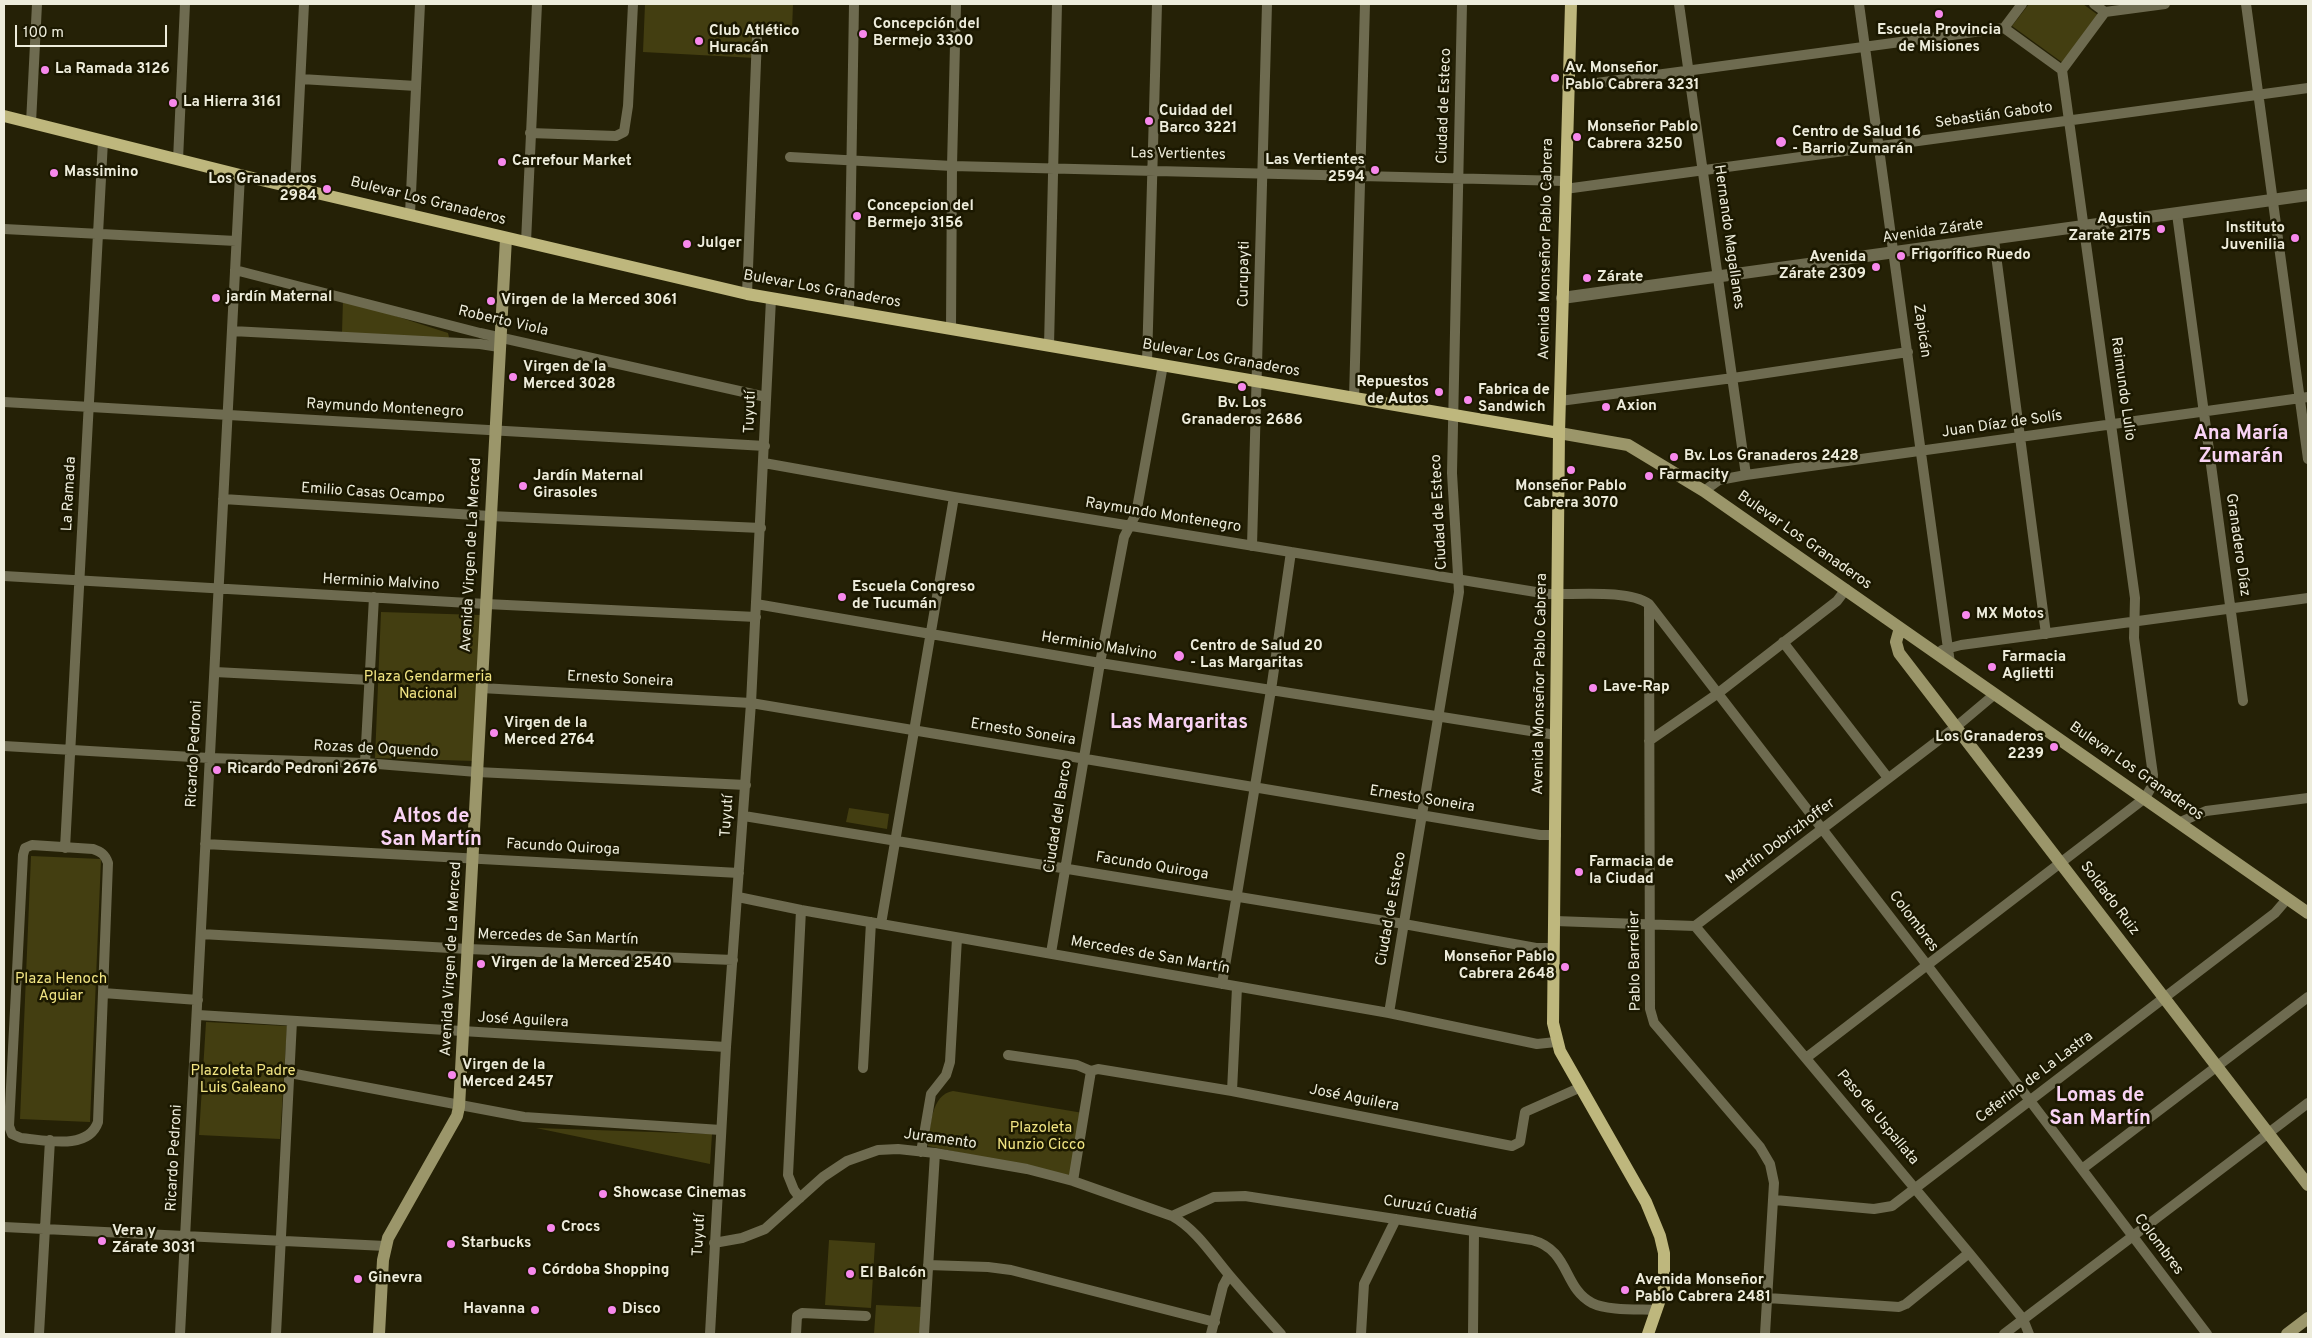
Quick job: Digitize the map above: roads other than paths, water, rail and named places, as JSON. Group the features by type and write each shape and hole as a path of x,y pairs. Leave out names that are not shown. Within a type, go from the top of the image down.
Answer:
{"main road":[{"name":"Avenida Monseñor Pablo Cabrera","path":"1571,4 1567,87 1559,433 1553,1004 1556,1042 1579,1088 1646,1202 1657,1226 1664,1253 1665,1278 1657,1310 1648,1334"},
{"name":"Bulevar Los Granaderos","path":"4,116 240,175 771,299 1628,445 1704,492 1900,628 1942,650 1950,663 2180,822 2308,914"},
{"name":"Avenida Virgen de La Merced","path":"379,1334 385,1246 457,1116 460,1107 494,430 506,238"},
{"name":"Soldado Ruiz","path":"1900,628 1896,642 1900,653 2308,1185"},
{"path":"2286,1334 2308,1318"}],"street":[{"path":"31,123 37,4"},
{"path":"178,160 184,4"},
{"path":"295,187 304,4"},
{"path":"410,214 420,4"},
{"path":"526,242 537,4"},
{"path":"530,132 616,136 624,132 627,119 633,4"},
{"path":"849,312 854,4"},
{"path":"951,329 952,166 956,4"},
{"path":"1049,346 1057,4"},
{"path":"1147,362 1157,4"},
{"name":"Curupayti","path":"1252,546 1267,4"},
{"path":"1354,398 1365,4"},
{"name":"Ciudad de Esteco","path":"1390,1013 1459,592 1452,495 1462,4"},
{"name":"Hernando Magallanes","path":"1679,4 1746,475"},
{"name":"Zapicán","path":"1859,4 1921,451 1942,650"},
{"path":"2004,28 2022,4"},
{"path":"2094,4 2106,12 2166,4"},
{"path":"2246,4 2272,200 2304,397 2308,459"},
{"path":"1567,87 2004,28 2062,70 2106,12"},
{"path":"747,294 757,36"},
{"name":"Raimundo Lulio","path":"2062,70 2135,598 2134,638 2153,775 2152,786 2145,798"},
{"path":"300,79 416,86"},
{"name":"Sebastián Gaboto","path":"1565,185 1703,171 2308,88"},
{"name":"La Ramada","path":"65,848 103,141"},
{"name":"Las Vertientes","path":"790,157 952,166 1263,172 1565,185"},
{"name":"Ricardo Pedroni","path":"180,1334 240,175"},
{"name":"Avenida Zárate","path":"1562,298 1895,254 2308,195"},
{"name":"Granadero Díaz","path":"2177,214 2243,701"},
{"path":"4,229 236,241"},
{"path":"1994,240 2046,634"},
{"name":"Roberto Viola","path":"235,270 499,342 766,396"},
{"name":"Tuyutí","path":"710,1334 726,1047 751,703 771,299"},
{"path":"232,330 480,344 499,342"},
{"path":"1560,401 1908,352"},
{"name":"Ciudad del Barco","path":"1051,953 1100,663 1124,537 1128,526 1136,514 1163,365"},
{"name":"Juan Díaz de Solís","path":"1704,492 1718,480 1746,475 2304,397"},
{"name":"Raymundo Montenegro","path":"4,402 765,446"},
{"name":"Raymundo Montenegro","path":"764,463 1128,526 1459,580 1558,594"},
{"path":"863,1068 876,923 895,840 954,497"},
{"name":"Emilio Casas Ocampo","path":"223,499 490,516 761,528"},
{"path":"1222,984 1271,690 1291,552"},
{"name":"Herminio Malvino","path":"4,576 486,604 756,616"},
{"path":"1649,741 1717,694 1836,601 1846,589"},
{"path":"1558,594 1629,596 1638,597 1649,604"},
{"path":"365,764 374,597"},
{"path":"1942,650 2308,598"},
{"name":"Herminio Malvino","path":"756,604 1100,663 1556,735"},
{"name":"Colombres","path":"1649,604 1927,965 2207,1334"},
{"name":"Pablo Barrelier","path":"1649,604 1651,1017 1766,1155 1773,1172 1775,1200 1765,1334"},
{"path":"1783,642 1888,778"},
{"path":"215,672 370,680"},
{"name":"Ernesto Soneira","path":"481,688 751,703 1422,816 1540,835 1556,835"},
{"name":"Martín Dobrizhoffer","path":"1695,926 1957,726 1995,694"},
{"name":"Rozas de Oquendo","path":"4,746 746,786"},
{"path":"1806,1058 2145,798"},
{"path":"2180,822 2206,811 2308,798"},
{"name":"Facundo Quiroga","path":"744,816 1237,896 1536,948 1554,948"},
{"name":"Facundo Quiroga","path":"205,844 739,873"},
{"path":"32,846 65,848 101,852 106,856 108,863 98,1122 90,1136 80,1140 21,1138 12,1134 9,1126 15,990 25,848 32,846"},
{"name":"Mercedes de San Martín","path":"738,897 957,938 1390,1013 1537,1044 1556,1042"},
{"name":"Ceferino de La Lastra","path":"1775,1200 1883,1209 1892,1206 2275,913 2287,899"},
{"path":"800,1198 794,1190 788,1175 801,910"},
{"path":"1555,921 1695,926"},
{"name":"Paso de Uspallata","path":"1695,926 1916,1187 2023,1319 2029,1334"},
{"name":"Mercedes de San Martín","path":"201,934 468,949 733,960"},
{"path":"921,1152 931,1094 946,1074 950,1062 957,938"},
{"path":"1232,1091 1237,986"},
{"path":"4,990 15,990"},
{"path":"104,993 198,1000"},
{"path":"2082,1169 2308,997"},
{"name":"José Aguilera","path":"198,1015 726,1047"},
{"path":"276,1334 292,1021"},
{"name":"José Aguilera","path":"1008,1055 1077,1065 1091,1071 1098,1070 1232,1091 1512,1146 1520,1142 1525,1112 1579,1088"},
{"path":"1072,1181 1091,1071"},
{"path":"290,1073 460,1107 524,1117 722,1130"},
{"path":"2004,1334 2308,1103"},
{"path":"39,1334 50,1140"},
{"name":"Juramento","path":"714,1243 742,1238 765,1229 835,1168 862,1154 878,1150 898,1149 935,1153 1028,1169 1072,1181 1172,1216 1188,1226 1200,1238 1229,1276 1281,1334"},
{"path":"924,1334 935,1153"},
{"name":"Curuzú Cuatiá","path":"1172,1216 1214,1198 1246,1196 1543,1243 1554,1251 1561,1260 1580,1294 1594,1304 1604,1307 1657,1310"},
{"path":"1361,1334 1364,1284 1396,1219"},
{"path":"4,1227 385,1246"},
{"path":"1473,1334 1474,1232"},
{"path":"1768,1298 1899,1307 1906,1304 1969,1252"},
{"path":"928,1265 988,1267 1012,1270 1215,1322"},
{"path":"1211,1334 1223,1286 1229,1276"},
{"path":"796,1334 797,1316 802,1313 866,1316"}],"place":[{"name":"Escuela Provincia de Misiones","path":"1939,14"},
{"name":"Concepción del Bermejo 3300","path":"863,34"},
{"name":"Club Atlético Huracán","path":"699,41"},
{"name":"La Ramada 3126","path":"45,70"},
{"name":"Av. Monseñor Pablo Cabrera 3231","path":"1555,78"},
{"name":"La Hierra 3161","path":"173,103"},
{"name":"Cuidad del Barco 3221","path":"1149,121"},
{"name":"Monseñor Pablo Cabrera 3250","path":"1577,137"},
{"name":"Centro de Salud 16 - Barrio Zumarán","path":"1781,142"},
{"name":"Carrefour Market","path":"502,162"},
{"name":"Las Vertientes 2594","path":"1375,170"},
{"name":"Massimino","path":"54,173"},
{"name":"Los Granaderos 2984","path":"327,189"},
{"name":"Concepcion del Bermejo 3156","path":"857,216"},
{"name":"Agustin Zarate 2175","path":"2161,229"},
{"name":"Instituto Juvenilia","path":"2295,238"},
{"name":"Julger","path":"687,244"},
{"name":"Frigorífico Ruedo","path":"1901,256"},
{"name":"Avenida Zárate 2309","path":"1876,267"},
{"name":"Zárate","path":"1587,278"},
{"name":"jardín Maternal","path":"216,298"},
{"name":"Virgen de la Merced 3061","path":"491,301"},
{"name":"Virgen de la Merced 3028","path":"513,377"},
{"name":"Bv. Los Granaderos 2686","path":"1242,387"},
{"name":"Repuestos de Autos","path":"1439,392"},
{"name":"Fabrica de Sandwich","path":"1468,400"},
{"name":"Axion","path":"1606,407"},
{"name":"Bv. Los Granaderos 2428","path":"1674,457"},
{"name":"Monseñor Pablo Cabrera 3070","path":"1571,470"},
{"name":"Farmacity","path":"1649,476"},
{"name":"Jardín Maternal Girasoles","path":"523,486"},
{"name":"Escuela Congreso de Tucumán","path":"842,597"},
{"name":"MX Motos","path":"1966,615"},
{"name":"Centro de Salud 20 - Las Margaritas","path":"1179,656"},
{"name":"Farmacia Aglietti","path":"1992,667"},
{"name":"Lave-Rap","path":"1593,688"},
{"name":"Virgen de la Merced 2764","path":"494,733"},
{"name":"Los Granaderos 2239","path":"2054,747"},
{"name":"Ricardo Pedroni 2676","path":"217,770"},
{"name":"Farmacia de la Ciudad","path":"1579,872"},
{"name":"Virgen de la Merced 2540","path":"481,964"},
{"name":"Monseñor Pablo Cabrera 2648","path":"1565,967"},
{"name":"Virgen de la Merced 2457","path":"452,1075"},
{"name":"Showcase Cinemas","path":"603,1194"},
{"name":"Crocs","path":"551,1228"},
{"name":"Vera y Zárate 3031","path":"102,1241"},
{"name":"Starbucks","path":"451,1244"},
{"name":"Córdoba Shopping","path":"532,1271"},
{"name":"El Balcón","path":"850,1274"},
{"name":"Ginevra","path":"358,1279"},
{"name":"Avenida Monseñor Pablo Cabrera 2481","path":"1625,1290"},
{"name":"Havanna","path":"535,1310"},
{"name":"Disco","path":"612,1310"}],"district":[{"name":"Ana María Zumarán","path":"2241,446"},
{"name":"Las Margaritas","path":"1179,724"},
{"name":"Altos de San Martín","path":"431,830"},
{"name":"Lomas de San Martín","path":"2100,1108"}],"park label":[{"name":"Plaza Gendarmeria Nacional","path":"428,686"},
{"name":"Plaza Henoch Aguiar","path":"61,988"},
{"name":"Plazoleta Padre Luis Galeano","path":"243,1080"},
{"name":"Plazoleta Nunzio Cicco","path":"1041,1138"}]}
